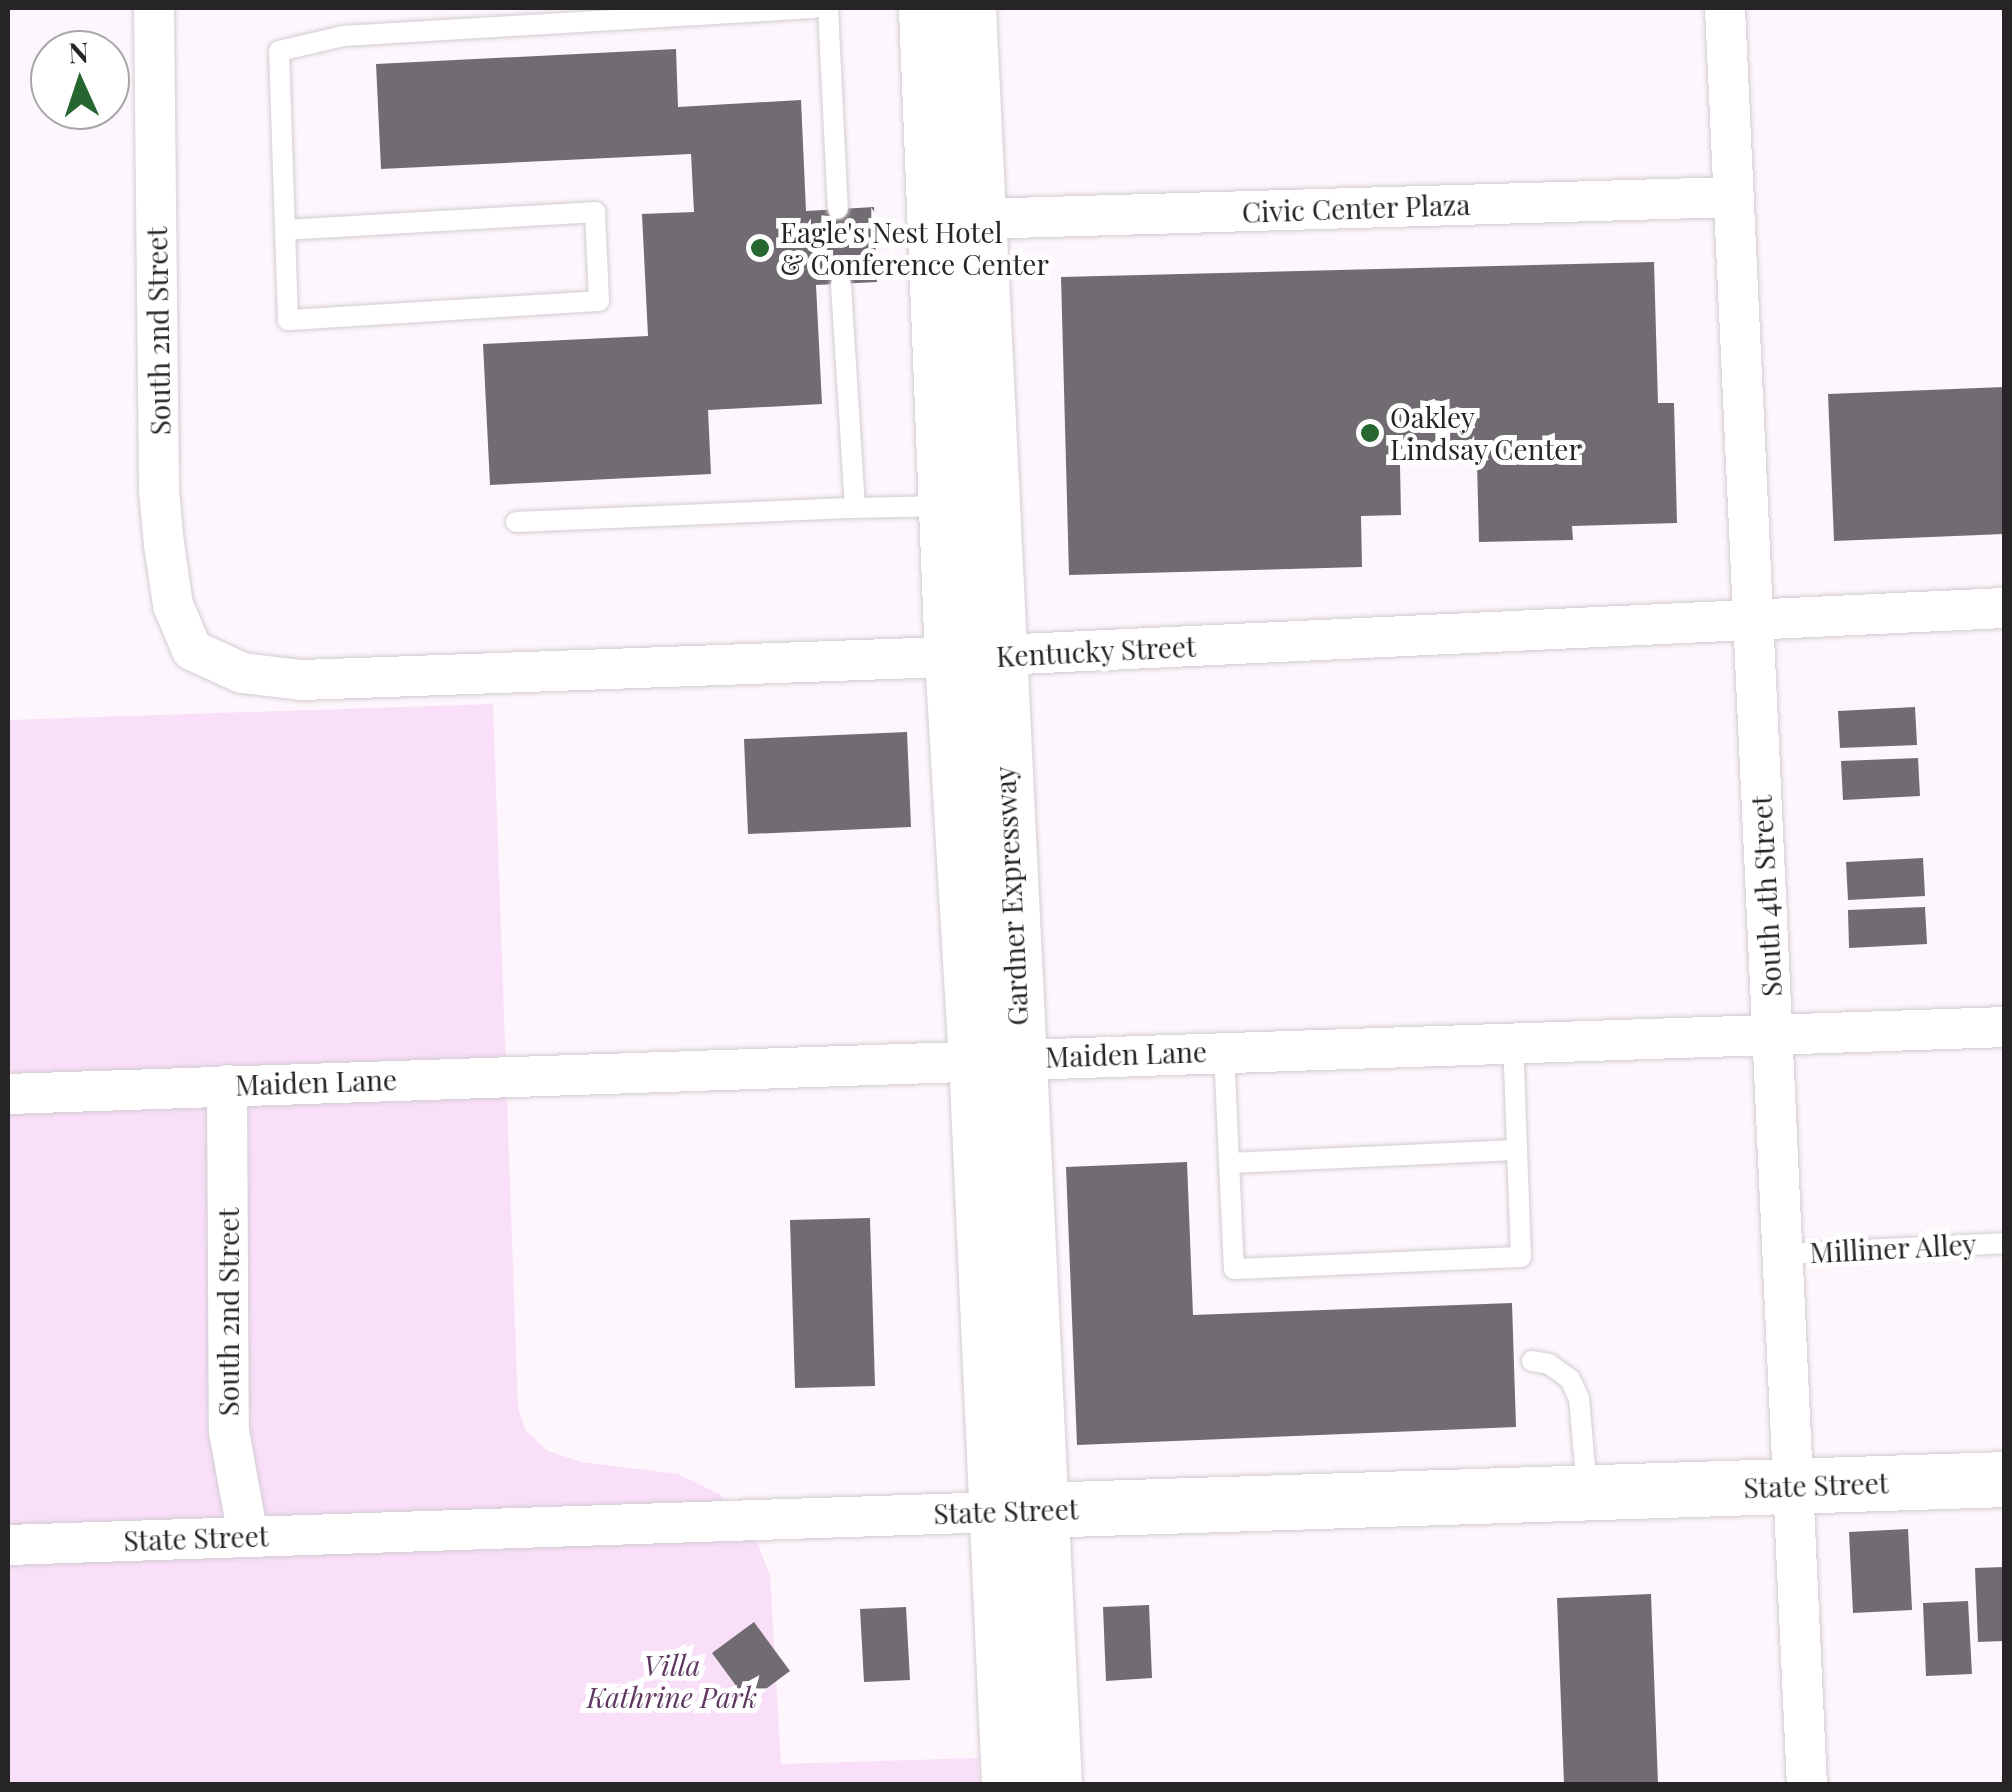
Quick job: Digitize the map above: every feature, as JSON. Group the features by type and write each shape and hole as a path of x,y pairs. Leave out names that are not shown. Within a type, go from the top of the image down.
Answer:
{"main road":[{"name":"Gardner Expressway","path":"926,8 946,506 976,656"},
{"name":"Gardner Expressway","path":"968,8 978,220 976,656 1019,1511 1054,1784"},
{"name":"State Street","path":"1019,1511 2004,1478"},
{"name":"Gardner Expressway","path":"1008,1784 1019,1511"}],"street":[{"name":"South 2nd Street","path":"154,8 159,491 173,604 192,650"},
{"name":"South 4th Street","path":"1725,8 1807,1784"},
{"name":"Civic Center Plaza","path":"978,220 1734,197"},
{"name":"Kentucky Street","path":"192,650 242,673 302,680 976,656 2004,608"},
{"name":"Maiden Lane","path":"8,1094 2004,1027"},
{"name":"South 2nd Street","path":"227,1085 229,1431 248,1537"},
{"name":"State Street","path":"8,1544 1019,1511"}],"lane":[{"path":"284,230 595,212 599,301 288,320 284,230 280,51 342,36 813,8"},
{"path":"828,8 838,209"},
{"path":"841,284 856,508"},
{"path":"516,522 946,506"},
{"path":"1224,1051 1234,1268 1521,1257 1513,1042"},
{"path":"1229,1163 1516,1150"},
{"name":"Milliner Alley","path":"1782,1254 2004,1243"},
{"path":"1532,1360 1549,1364 1570,1379 1579,1398 1587,1492"}],"green space":[{"name":"Villa Kathrine Park","path":"493,704 518,1409 526,1431 548,1451 581,1462 678,1474 719,1494 755,1538 770,1575 781,1764 978,1758 979,1784 8,1784 8,720"}],"building":[{"name":"Eagle's Nest Hotel & Conference Center","path":"676,49 678,107 801,100 806,211 874,207 877,282 816,285 822,404 708,410 711,474 490,485 483,344 648,336 642,214 694,212 691,154 381,169 376,64"},
{"name":"Oakley Lindsay Center","path":"1654,262 1658,403 1674,403 1677,523 1572,526 1573,540 1479,542 1477,463 1400,465 1401,515 1361,516 1362,567 1069,575 1061,277"},
{"path":"2004,387 2004,534 1834,541 1828,394"},
{"path":"1915,707 1917,745 1840,748 1838,711"},
{"path":"907,732 911,827 748,834 744,739"},
{"path":"1918,758 1920,796 1843,800 1841,761"},
{"path":"1923,858 1925,896 1848,900 1846,862"},
{"path":"1925,907 1927,944 1849,948 1848,910"},
{"path":"1187,1162 1193,1315 1512,1303 1516,1427 1077,1445 1066,1167"},
{"path":"870,1218 875,1386 795,1388 790,1220"},
{"path":"1908,1529 1912,1610 1853,1613 1849,1532"},
{"path":"2004,1567 2004,1641 1978,1642 1975,1568"},
{"path":"1651,1594 1658,1784 1564,1784 1557,1598"},
{"path":"1968,1601 1972,1674 1926,1676 1923,1603"},
{"path":"1149,1605 1152,1678 1106,1681 1103,1607"},
{"path":"906,1607 910,1680 864,1682 860,1609"},
{"path":"754,1622 790,1671 748,1702 712,1653"}],"place":[{"name":"Eagle's Nest Hotel & Conference Center","path":"760,248"},
{"name":"Oakley Lindsay Center","path":"1370,433"}]}
